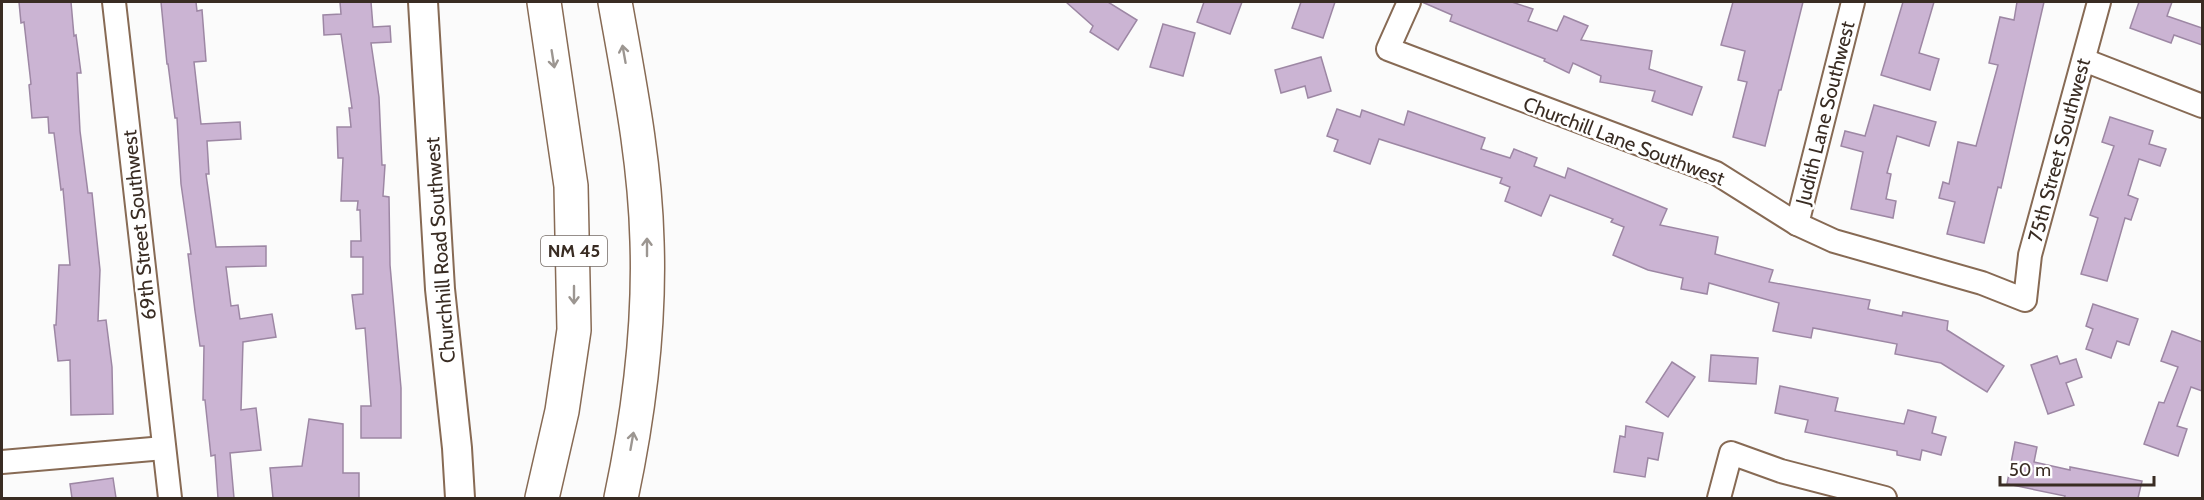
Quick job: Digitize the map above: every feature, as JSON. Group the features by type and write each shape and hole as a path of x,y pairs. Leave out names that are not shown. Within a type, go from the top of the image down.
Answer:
{"main road":[{"name":"NM 45","path":"542,498 562,411 574,330 572,186 544,2"},
{"path":"615,2 642,166 647,240 647,310 643,371 621,498"}],"street":[{"name":"69th Street Southwest","path":"114,2 170,498"},
{"name":"Churchhill Road Southwest","path":"423,2 440,289 460,498"},
{"name":"Churchill Lane Southwest","path":"1409,2 1388,49 1716,173 1797,224 1834,241 1982,283 2025,300"},
{"name":"Judith Lane Southwest","path":"1797,224 1853,2"},
{"name":"75th Street Southwest","path":"2025,300 2030,255 2099,2"},
{"path":"2084,60 2202,106"},
{"path":"2,462 164,448"},
{"path":"1719,498 1731,453 1781,471 1885,498"}],"building":[{"path":"19,2 71,2 81,73 77,73 80,131 88,193 92,193 100,270 98,321 106,320 112,367 113,414 71,415 70,360 58,361 54,325 56,325 59,265 70,265 63,189 61,190 54,133 49,133 48,117 32,118 29,85 31,84 24,22 21,23"},
{"path":"161,2 196,2 197,11 202,10 206,61 194,62 201,124 240,122 241,139 207,141 209,174 206,174 216,247 266,246 266,266 226,267 231,306 238,305 240,319 272,314 276,337 243,342 241,410 256,408 261,450 230,453 234,498 218,498 215,455 211,456 205,400 203,400 204,346 200,346 195,311 188,254 191,254 181,184 177,118 175,118 167,64"},
{"path":"340,2 371,2 373,27 390,26 391,42 371,43 379,97 382,165 385,165 383,196 389,197 390,265 401,388 401,438 361,438 361,406 371,406 365,328 356,329 352,295 363,294 363,257 351,257 351,241 361,241 360,210 357,210 358,201 341,201 343,158 338,158 337,127 351,127 349,108 352,108 341,34 324,35 323,15 341,14"},
{"path":"1066,2 1108,2 1137,20 1118,50 1090,32 1093,26"},
{"path":"1204,2 1242,2 1230,34 1197,22"},
{"path":"1301,2 1335,2 1323,38 1292,28"},
{"path":"1422,2 1512,2 1533,9 1528,21 1557,31 1564,16 1588,26 1581,40 1652,51 1649,69 1702,87 1692,115 1652,101 1655,91 1600,82 1601,76 1573,63 1569,73 1544,61 1545,59 1450,21 1452,15"},
{"path":"1733,2 1803,2 1765,146 1733,137 1747,82 1738,80 1745,51 1721,45"},
{"path":"1903,2 1934,2 1919,53 1939,59 1930,90 1881,75"},
{"path":"2017,2 2044,2 2001,188 1998,187 1984,243 1947,234 1955,202 1939,198 1943,182 1949,184 1958,142 1976,146 1998,65 1989,63 2000,17 2014,20"},
{"path":"2139,2 2172,2 2167,16 2202,28 2202,45 2174,35 2171,43 2130,28"},
{"path":"1163,24 1195,33 1183,76 1150,67"},
{"path":"1321,57 1331,91 1308,98 1305,86 1281,93 1275,70"},
{"path":"1874,105 1936,122 1929,146 1897,136 1887,173 1891,174 1886,199 1896,201 1893,218 1851,209 1863,152 1841,146 1845,131 1865,136"},
{"path":"1337,109 1360,117 1362,110 1404,125 1408,111 1485,138 1481,149 1510,158 1514,149 1537,158 1534,166 1565,178 1568,168 1667,209 1660,225 1718,237 1715,254 1773,270 1769,282 1870,300 1868,309 1902,316 1903,312 1948,321 1947,330 2004,366 1987,392 1941,363 1895,354 1897,344 1813,328 1811,338 1773,331 1779,303 1709,283 1707,294 1681,289 1683,278 1648,270 1613,255 1624,227 1611,222 1613,219 1550,195 1541,216 1505,201 1510,187 1500,183 1502,178 1379,139 1370,164 1334,151 1338,140 1327,136"},
{"path":"2110,117 2153,131 2149,144 2166,149 2160,166 2139,159 2128,195 2138,199 2131,220 2125,218 2107,281 2081,274 2098,218 2090,215 2114,146 2102,142"},
{"path":"2093,304 2138,319 2129,345 2117,341 2111,358 2086,349 2093,329 2086,326"},
{"path":"2172,331 2202,342 2202,391 2191,387 2177,426 2187,429 2178,456 2144,444 2159,402 2164,403 2178,367 2161,361"},
{"path":"1711,355 1758,358 1756,384 1709,381"},
{"path":"2057,356 2060,364 2076,359 2082,377 2066,383 2074,405 2048,414 2031,365"},
{"path":"1672,362 1695,377 1668,417 1646,402"},
{"path":"1780,386 1838,398 1835,411 1904,424 1908,410 1936,417 1932,433 1946,437 1941,455 1922,450 1920,460 1897,455 1897,451 1805,432 1808,420 1775,413"},
{"path":"309,419 343,424 343,473 359,473 359,498 273,498 270,468 302,466"},
{"path":"1626,426 1663,433 1658,460 1648,458 1645,477 1614,472 1620,436 1625,437"},
{"path":"2015,442 2037,447 2034,462 2142,481 2138,498 2064,498 2065,496 2007,484"},
{"path":"113,478 116,498 72,498 70,484"}]}
